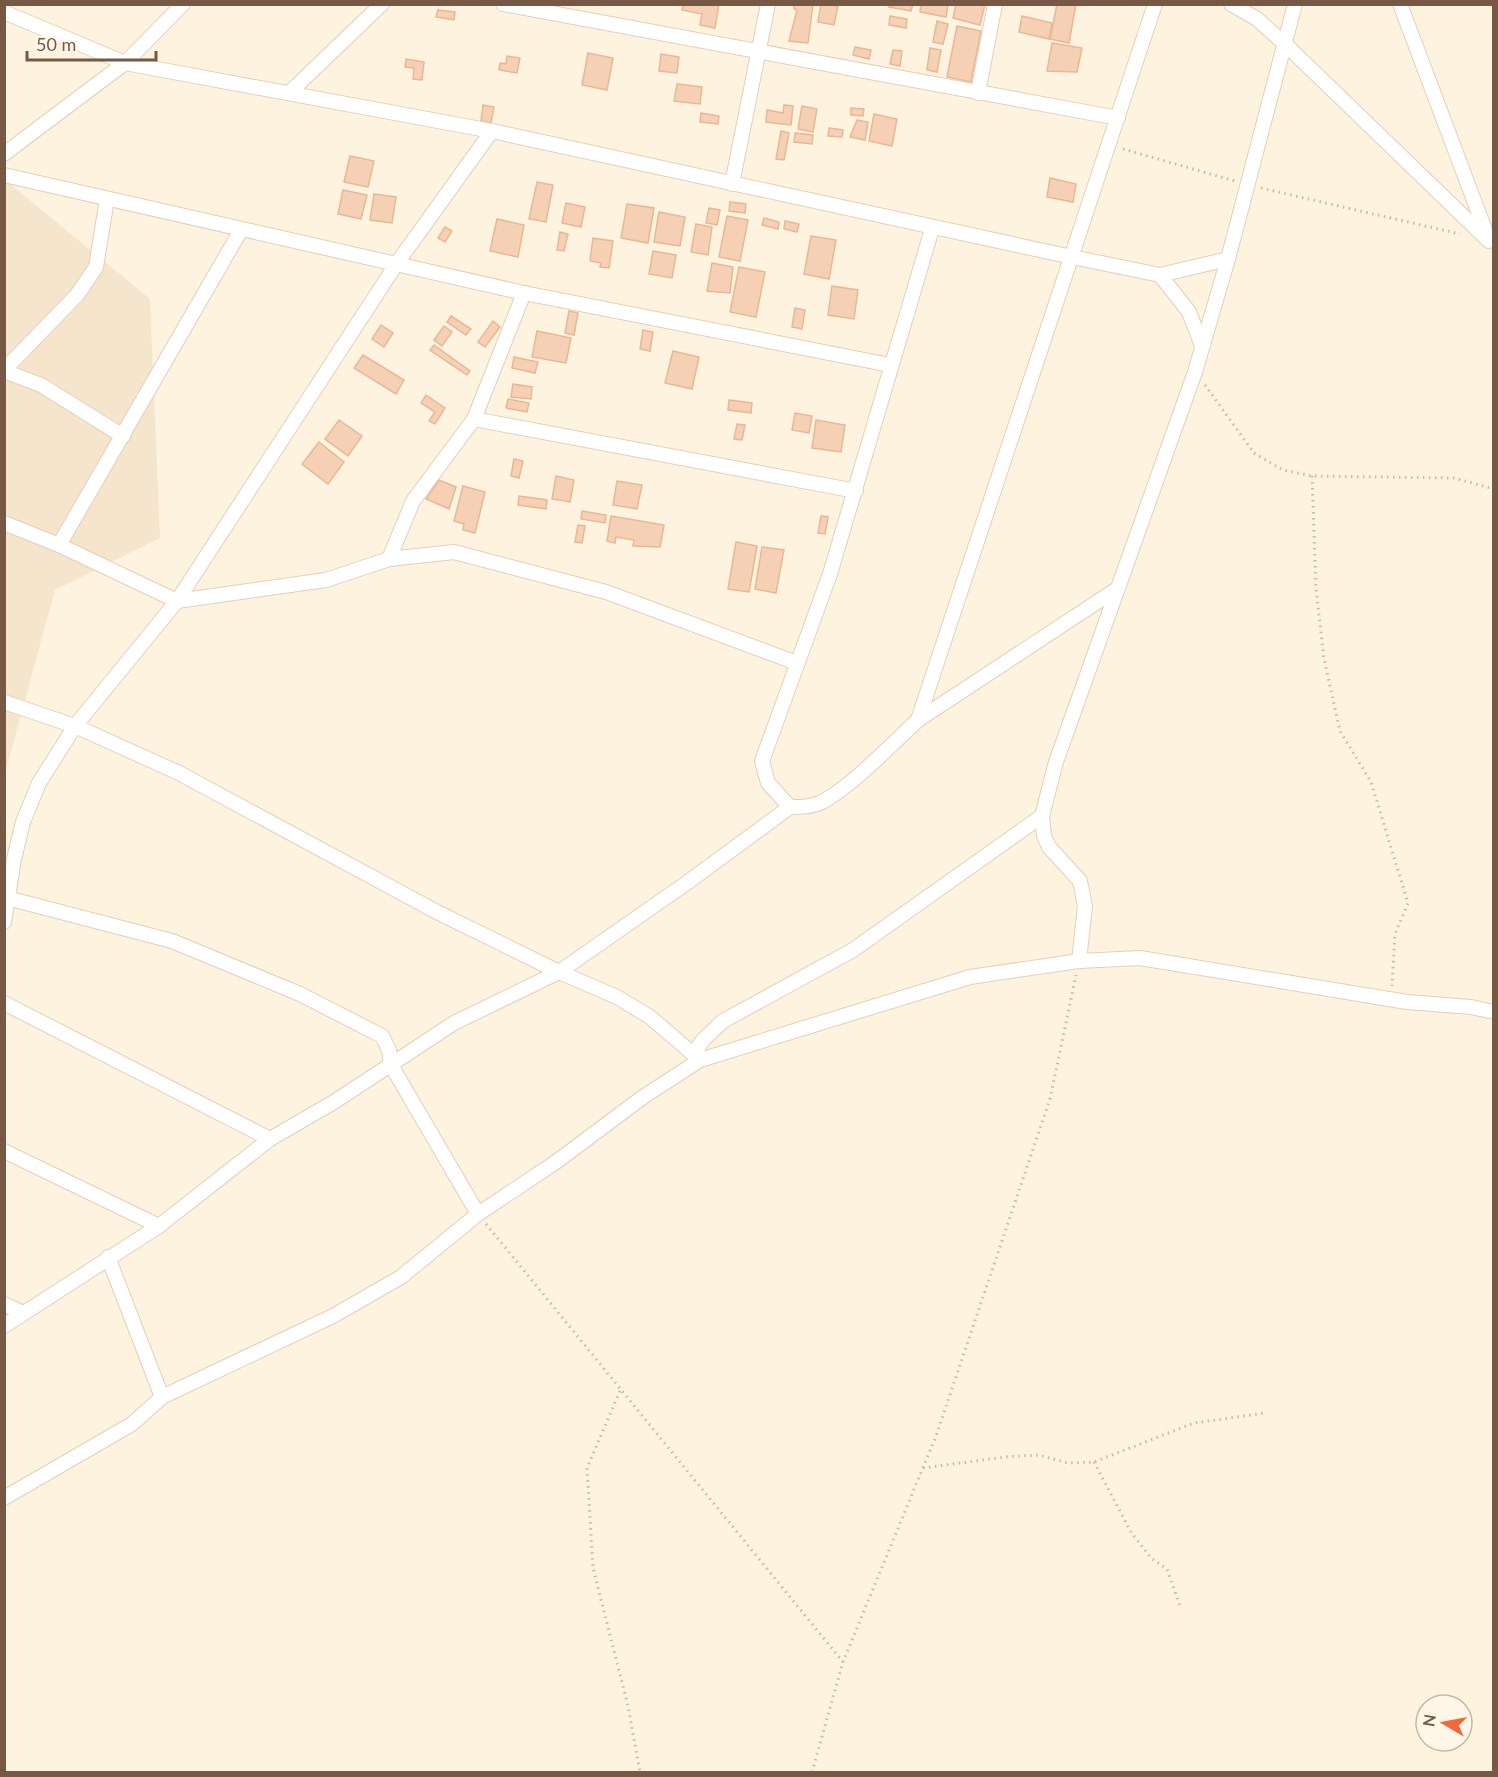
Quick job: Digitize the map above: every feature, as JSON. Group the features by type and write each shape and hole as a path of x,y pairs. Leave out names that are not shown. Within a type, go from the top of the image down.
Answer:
{"street":[{"path":"4,154 125,63 183,4"},
{"path":"289,93 382,4"},
{"path":"503,4 1118,118"},
{"path":"732,184 768,4"},
{"path":"978,93 995,4"},
{"path":"918,720 1155,4"},
{"path":"1231,4 1257,19 1286,45 1491,244"},
{"path":"1079,961 1085,906 1080,881 1049,847 1042,816 1056,762 1195,372 1228,259 1295,4"},
{"path":"1400,4 1491,244"},
{"path":"4,12 125,63 492,131 932,229 1160,275 1228,259"},
{"path":"4,922 23,822 39,783 75,726 177,601 396,263 492,131"},
{"path":"4,175 524,293 890,365"},
{"path":"107,199 96,267 77,295 4,370 41,385 123,436"},
{"path":"790,807 768,783 762,761 830,574 932,229"},
{"path":"59,545 242,230"},
{"path":"1160,275 1189,312 1202,346"},
{"path":"389,559 413,501 474,419 524,293"},
{"path":"474,419 856,491"},
{"path":"4,523 59,545 177,601 326,579 389,559 454,552 606,592 797,663"},
{"path":"4,1326 159,1226 270,1139 334,1102 454,1023 559,972 790,807 807,807 823,802 864,770 918,720 1117,589"},
{"path":"4,702 75,726 179,773 437,912 559,972 617,997 650,1017 697,1057"},
{"path":"697,1057 703,1040 723,1021 853,950 1042,816"},
{"path":"7,898 172,941 300,994 382,1036 391,1065 478,1214"},
{"path":"4,1498 132,1424 162,1397 333,1316 401,1277 478,1214 556,1162 697,1057 970,977 1079,961 1140,958 1391,1000 1471,1007 1494,1012"},
{"path":"4,1003 270,1139"},
{"path":"4,1151 159,1226"},
{"path":"108,1257 162,1397"},
{"path":"4,1304 23,1313"}],"path":[{"path":"1109,145 1248,185 1491,244"},
{"path":"1195,372 1254,453 1283,470 1312,476 1454,478 1494,489"},
{"path":"1312,476 1316,588 1324,659 1340,731 1371,782 1408,903 1395,934 1391,1000"},
{"path":"812,1773 843,1662 923,1468 1050,1099 1079,961"},
{"path":"478,1214 843,1662"},
{"path":"620,1391 587,1468 593,1568 628,1706 640,1773"},
{"path":"923,1468 1039,1455 1068,1463 1094,1462 1194,1423 1266,1413"},
{"path":"1094,1462 1131,1532 1151,1558 1167,1569 1180,1606"}],"shaded area":[{"path":"5,180 150,299 160,538 55,590 5,773"}],"building":[{"path":"683,4 719,4 715,28 700,25 702,14 682,10"},
{"path":"794,4 813,4 808,43 789,41 797,10 794,9"},
{"path":"821,4 838,6 834,25 818,22"},
{"path":"889,4 913,4 911,11 889,7"},
{"path":"921,4 948,4 946,17 920,12"},
{"path":"956,4 985,4 980,25 953,18"},
{"path":"1057,4 1076,4 1069,43 1050,39"},
{"path":"438,10 455,12 454,20 436,17"},
{"path":"890,16 907,19 906,28 889,25"},
{"path":"1022,16 1052,23 1049,39 1019,32"},
{"path":"937,21 948,24 943,44 933,42"},
{"path":"957,26 981,31 971,82 947,77"},
{"path":"1052,43 1082,48 1077,72 1047,71"},
{"path":"855,47 871,50 869,59 853,55"},
{"path":"930,48 941,50 937,72 927,70"},
{"path":"893,50 902,51 900,66 890,64"},
{"path":"588,53 613,58 607,90 582,85"},
{"path":"661,54 679,57 677,73 659,71"},
{"path":"507,56 520,58 517,73 499,70 500,63 506,64"},
{"path":"406,59 424,62 422,80 413,79 414,68 405,67"},
{"path":"677,84 702,87 700,104 674,101"},
{"path":"483,105 494,107 491,123 481,121"},
{"path":"784,105 793,106 791,125 766,122 767,110 783,113"},
{"path":"802,106 817,109 813,132 798,129"},
{"path":"851,108 864,109 863,116 851,115"},
{"path":"701,113 719,116 718,124 700,122"},
{"path":"874,114 897,119 892,146 869,141"},
{"path":"857,120 868,122 865,140 850,137"},
{"path":"829,128 843,130 842,137 828,136"},
{"path":"781,131 789,133 784,160 776,159"},
{"path":"795,133 813,135 812,144 794,142"},
{"path":"350,156 374,161 368,187 344,182"},
{"path":"1050,178 1076,184 1073,202 1047,197"},
{"path":"537,182 553,185 546,222 529,219"},
{"path":"343,190 367,195 361,219 338,214"},
{"path":"374,194 396,197 392,223 370,220"},
{"path":"730,202 746,204 745,213 729,211"},
{"path":"566,203 585,207 581,227 562,223"},
{"path":"627,204 654,208 648,243 621,238"},
{"path":"709,208 720,210 717,225 706,223"},
{"path":"659,212 685,217 680,246 654,242"},
{"path":"727,216 748,220 740,261 719,257"},
{"path":"764,218 779,222 778,229 762,225"},
{"path":"497,219 524,225 518,257 490,251"},
{"path":"785,221 799,224 797,232 784,229"},
{"path":"696,224 712,227 708,255 691,252"},
{"path":"445,227 452,231 445,242 438,238"},
{"path":"560,232 568,234 564,251 557,250"},
{"path":"811,236 836,240 829,279 804,274"},
{"path":"593,238 613,241 609,268 600,267 601,263 590,261"},
{"path":"653,251 676,255 672,278 649,274"},
{"path":"712,263 733,267 730,293 707,291"},
{"path":"739,267 765,272 756,317 730,312"},
{"path":"832,286 858,290 854,319 828,315"},
{"path":"795,308 805,310 802,329 792,327"},
{"path":"569,311 578,313 574,335 565,333"},
{"path":"451,316 471,329 466,335 447,322"},
{"path":"493,321 500,327 485,347 478,342"},
{"path":"381,325 393,333 384,347 372,339"},
{"path":"444,326 452,332 442,346 434,340"},
{"path":"643,330 653,332 650,351 640,349"},
{"path":"537,331 571,338 566,363 532,357"},
{"path":"434,345 470,371 467,375 430,350"},
{"path":"673,351 699,357 692,389 665,383"},
{"path":"363,355 404,380 396,394 354,368"},
{"path":"514,357 538,362 535,373 512,368"},
{"path":"513,384 532,387 531,399 511,397"},
{"path":"426,395 445,408 435,424 429,421 435,412 421,403"},
{"path":"508,399 529,403 527,412 506,408"},
{"path":"729,400 752,403 751,413 728,410"},
{"path":"795,413 812,416 809,433 792,430"},
{"path":"339,420 362,436 348,456 325,439"},
{"path":"816,420 845,425 841,452 812,448"},
{"path":"737,424 745,425 742,440 734,439"},
{"path":"319,442 344,462 328,484 302,464"},
{"path":"514,459 523,461 519,478 511,476"},
{"path":"556,476 574,480 570,502 552,499"},
{"path":"439,480 456,487 449,509 426,499"},
{"path":"617,481 642,485 637,509 613,505"},
{"path":"463,486 485,492 475,533 463,530 464,524 454,521"},
{"path":"519,496 547,500 546,509 518,505"},
{"path":"582,511 606,515 605,523 581,519"},
{"path":"611,516 664,525 660,547 633,546 634,540 616,537 615,543 607,541"},
{"path":"821,516 828,517 825,534 818,533"},
{"path":"578,525 585,526 582,543 575,542"},
{"path":"736,542 757,546 749,592 728,589"},
{"path":"762,547 784,550 776,593 755,589"}]}
